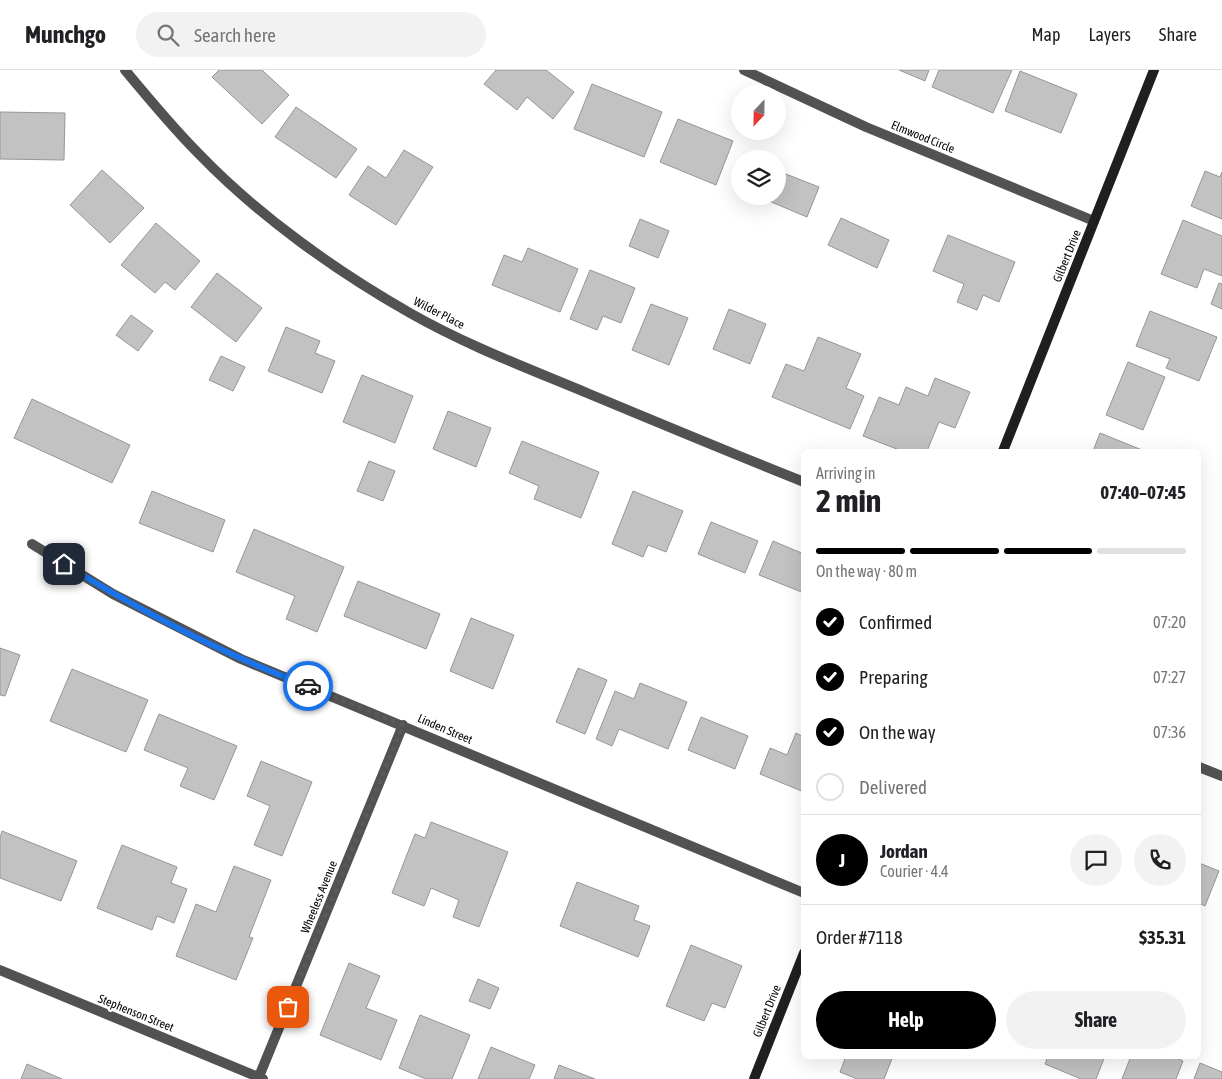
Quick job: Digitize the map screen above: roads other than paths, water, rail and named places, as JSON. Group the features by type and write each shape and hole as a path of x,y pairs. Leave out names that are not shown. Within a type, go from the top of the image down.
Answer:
{"street":[{"name":"Wilder Place","path":"125,70 175,130 255,206 292,235 386,299 485,351 801,481"},
{"name":"Elmwood Circle","path":"744,70 866,127 1094,222"},
{"name":"Gilbert Drive","path":"1004,449 1154,70"},
{"name":"Linden Street","path":"32,544 113,594 241,659 801,892"},
{"name":"Wheeless Avenue","path":"260,1078 403,725"},
{"path":"1201,768 1222,776"},
{"name":"Gilbert Drive","path":"754,1079 801,961"},
{"name":"Stephenson Street","path":"0,970 260,1078"}]}
